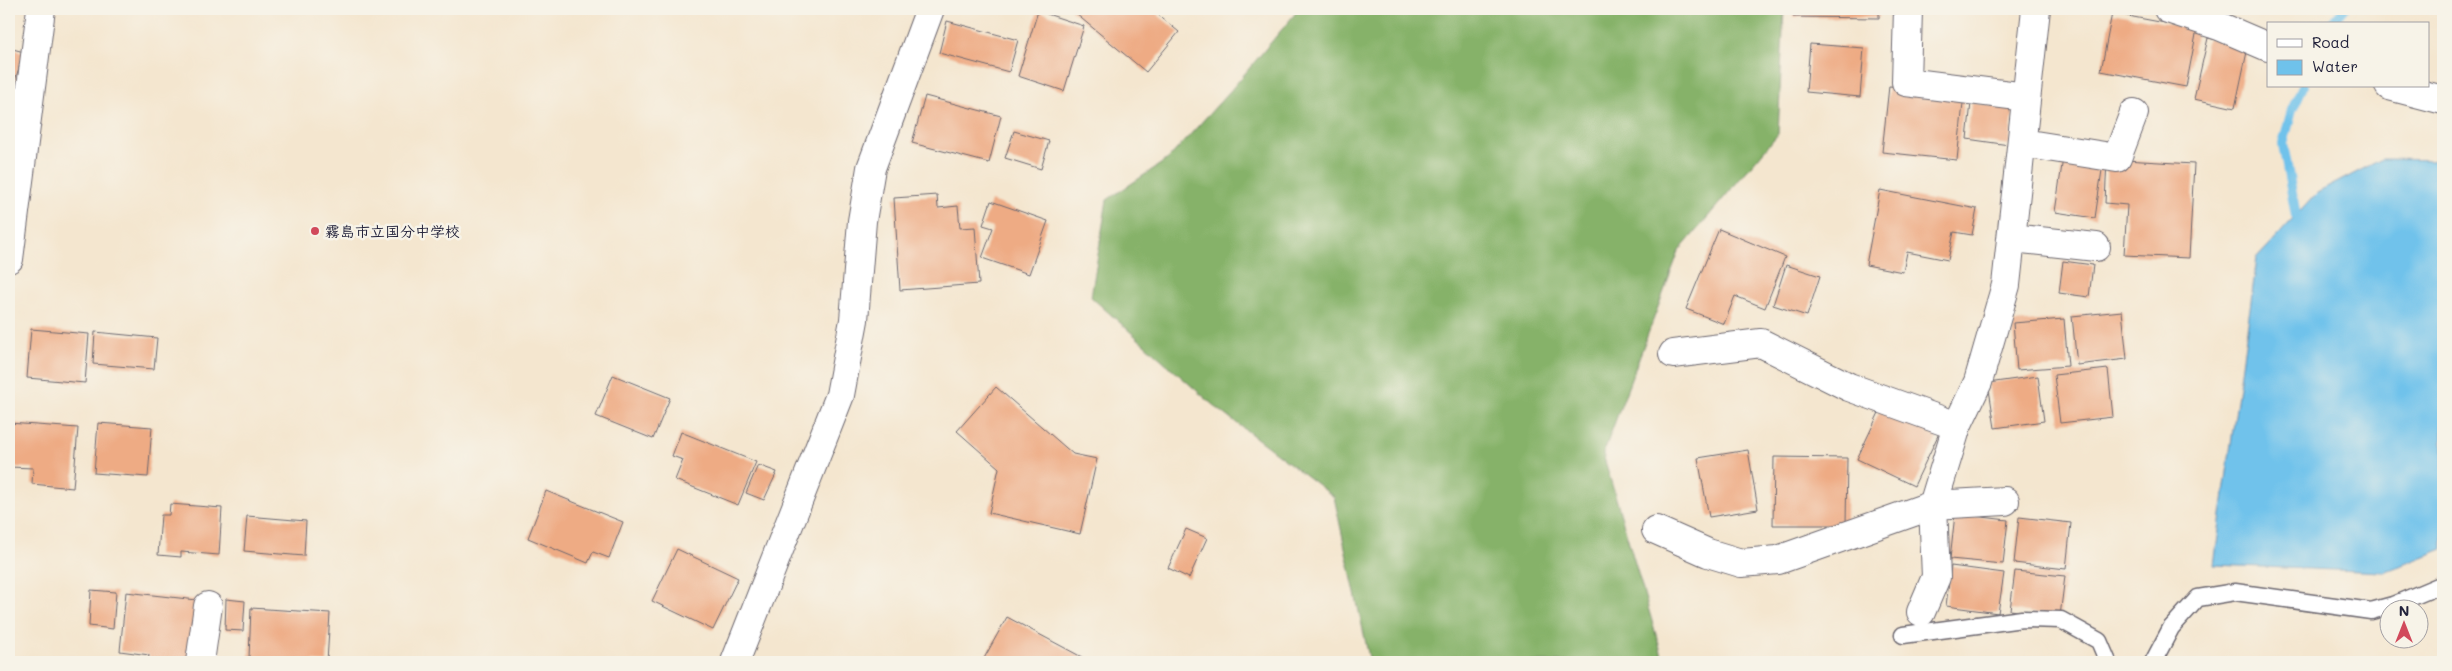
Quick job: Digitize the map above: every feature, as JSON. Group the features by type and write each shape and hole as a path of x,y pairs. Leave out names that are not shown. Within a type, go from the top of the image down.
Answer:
{"street":[{"path":"9,259 41,9"},
{"path":"735,662 840,395 854,320 862,221 871,168 930,9"},
{"path":"1908,9 1906,82 2026,97"},
{"path":"1921,612 1936,577 1933,505 1958,426 1978,382 2004,294 2012,238 2036,9"},
{"path":"2168,9 2218,26 2267,47"},
{"path":"2397,88 2443,100"},
{"path":"2022,143 2117,158 2134,113"},
{"path":"2012,238 2096,247"},
{"path":"1673,354 1761,343 1849,387 1958,426"},
{"path":"1656,530 1708,553 1741,562 1778,560 1933,505 2005,501"},
{"path":"200,662 208,606"}],"lane":[{"path":"2153,662 2171,628 2198,598 2235,592 2371,611 2443,584"},
{"path":"1903,635 2022,619 2061,620 2099,641 2108,662"}],"green space":[{"path":"1299,9 1784,9 1778,134 1679,251 1603,454 1664,662 1370,662 1334,497 1213,405 1091,297 1107,200 1168,159 1231,90"}],"water":[{"path":"2382,159 2443,160 2443,549 2384,572 2214,565 2257,258 2317,193"}],"building":[{"path":"1070,9 1151,9 1179,32 1146,72"},
{"path":"1793,9 1879,9 1879,18 1793,17"},
{"path":"1038,11 1084,26 1064,91 1018,76"},
{"path":"2112,13 2197,29 2186,87 2101,71"},
{"path":"947,21 1018,40 1009,72 939,53"},
{"path":"2208,38 2248,47 2235,108 2194,99"},
{"path":"1810,44 1864,48 1860,97 1806,92"},
{"path":"9,48 24,52 10,96 9,96"},
{"path":"1889,86 1964,94 1957,160 1882,152"},
{"path":"925,96 1001,116 989,163 912,143"},
{"path":"1971,103 2014,108 2009,145 1967,139"},
{"path":"1014,131 1049,141 1041,169 1005,158"},
{"path":"2063,158 2103,163 2095,218 2055,212"},
{"path":"2107,159 2194,164 2189,258 2124,255 2127,205 2105,203"},
{"path":"1880,190 1977,209 1972,235 1954,232 1948,260 1907,252 1903,272 1866,265"},
{"path":"937,195 938,208 958,206 960,228 975,227 979,284 900,290 894,198"},
{"path":"991,201 1048,221 1029,274 982,258 993,228 983,225"},
{"path":"1719,229 1785,257 1765,308 1735,296 1724,324 1686,309"},
{"path":"2063,261 2093,265 2089,297 2059,293"},
{"path":"1786,265 1820,276 1807,316 1773,305"},
{"path":"2122,311 2127,359 2077,365 2072,316"},
{"path":"2064,319 2068,366 2017,370 2013,323"},
{"path":"31,329 89,334 85,383 27,378"},
{"path":"95,332 157,338 154,369 93,364"},
{"path":"2108,369 2113,417 2060,423 2054,375"},
{"path":"613,375 670,398 653,439 596,416"},
{"path":"2038,376 2044,421 1995,428 1988,383"},
{"path":"996,387 1073,454 1097,459 1080,534 989,513 999,468 957,431"},
{"path":"1884,402 1941,429 1914,486 1857,459"},
{"path":"9,423 78,428 73,488 32,484 33,468 9,467"},
{"path":"98,423 152,427 148,477 94,473"},
{"path":"681,432 756,462 738,505 675,480 683,460 672,456"},
{"path":"1748,450 1758,509 1709,517 1698,458"},
{"path":"1774,457 1847,458 1846,525 1773,525"},
{"path":"758,465 777,472 764,500 746,493"},
{"path":"546,491 623,522 609,558 593,552 588,563 528,538"},
{"path":"170,504 222,508 219,555 181,552 181,557 158,555 161,515 169,515"},
{"path":"1955,514 2008,520 2003,564 1950,559"},
{"path":"247,516 306,521 304,556 244,551"},
{"path":"2019,517 2071,523 2066,569 2014,563"},
{"path":"1186,529 1207,538 1189,578 1168,568"},
{"path":"677,549 738,578 713,630 652,601"},
{"path":"1951,566 2004,573 1998,613 1946,606"},
{"path":"2015,571 2065,576 2060,616 2010,610"},
{"path":"91,590 116,592 113,629 89,626"},
{"path":"126,592 197,600 189,662 148,662 149,655 120,651"},
{"path":"226,599 245,601 243,631 225,630"},
{"path":"251,608 330,613 327,662 249,658"},
{"path":"1007,617 1091,662 982,662"}],"waterway":[{"path":"2333,22 2344,9"},
{"path":"2296,216 2283,144 2292,110 2302,88"}],"place":[{"name":"霧島市立国分中学校","path":"315,231"}]}
